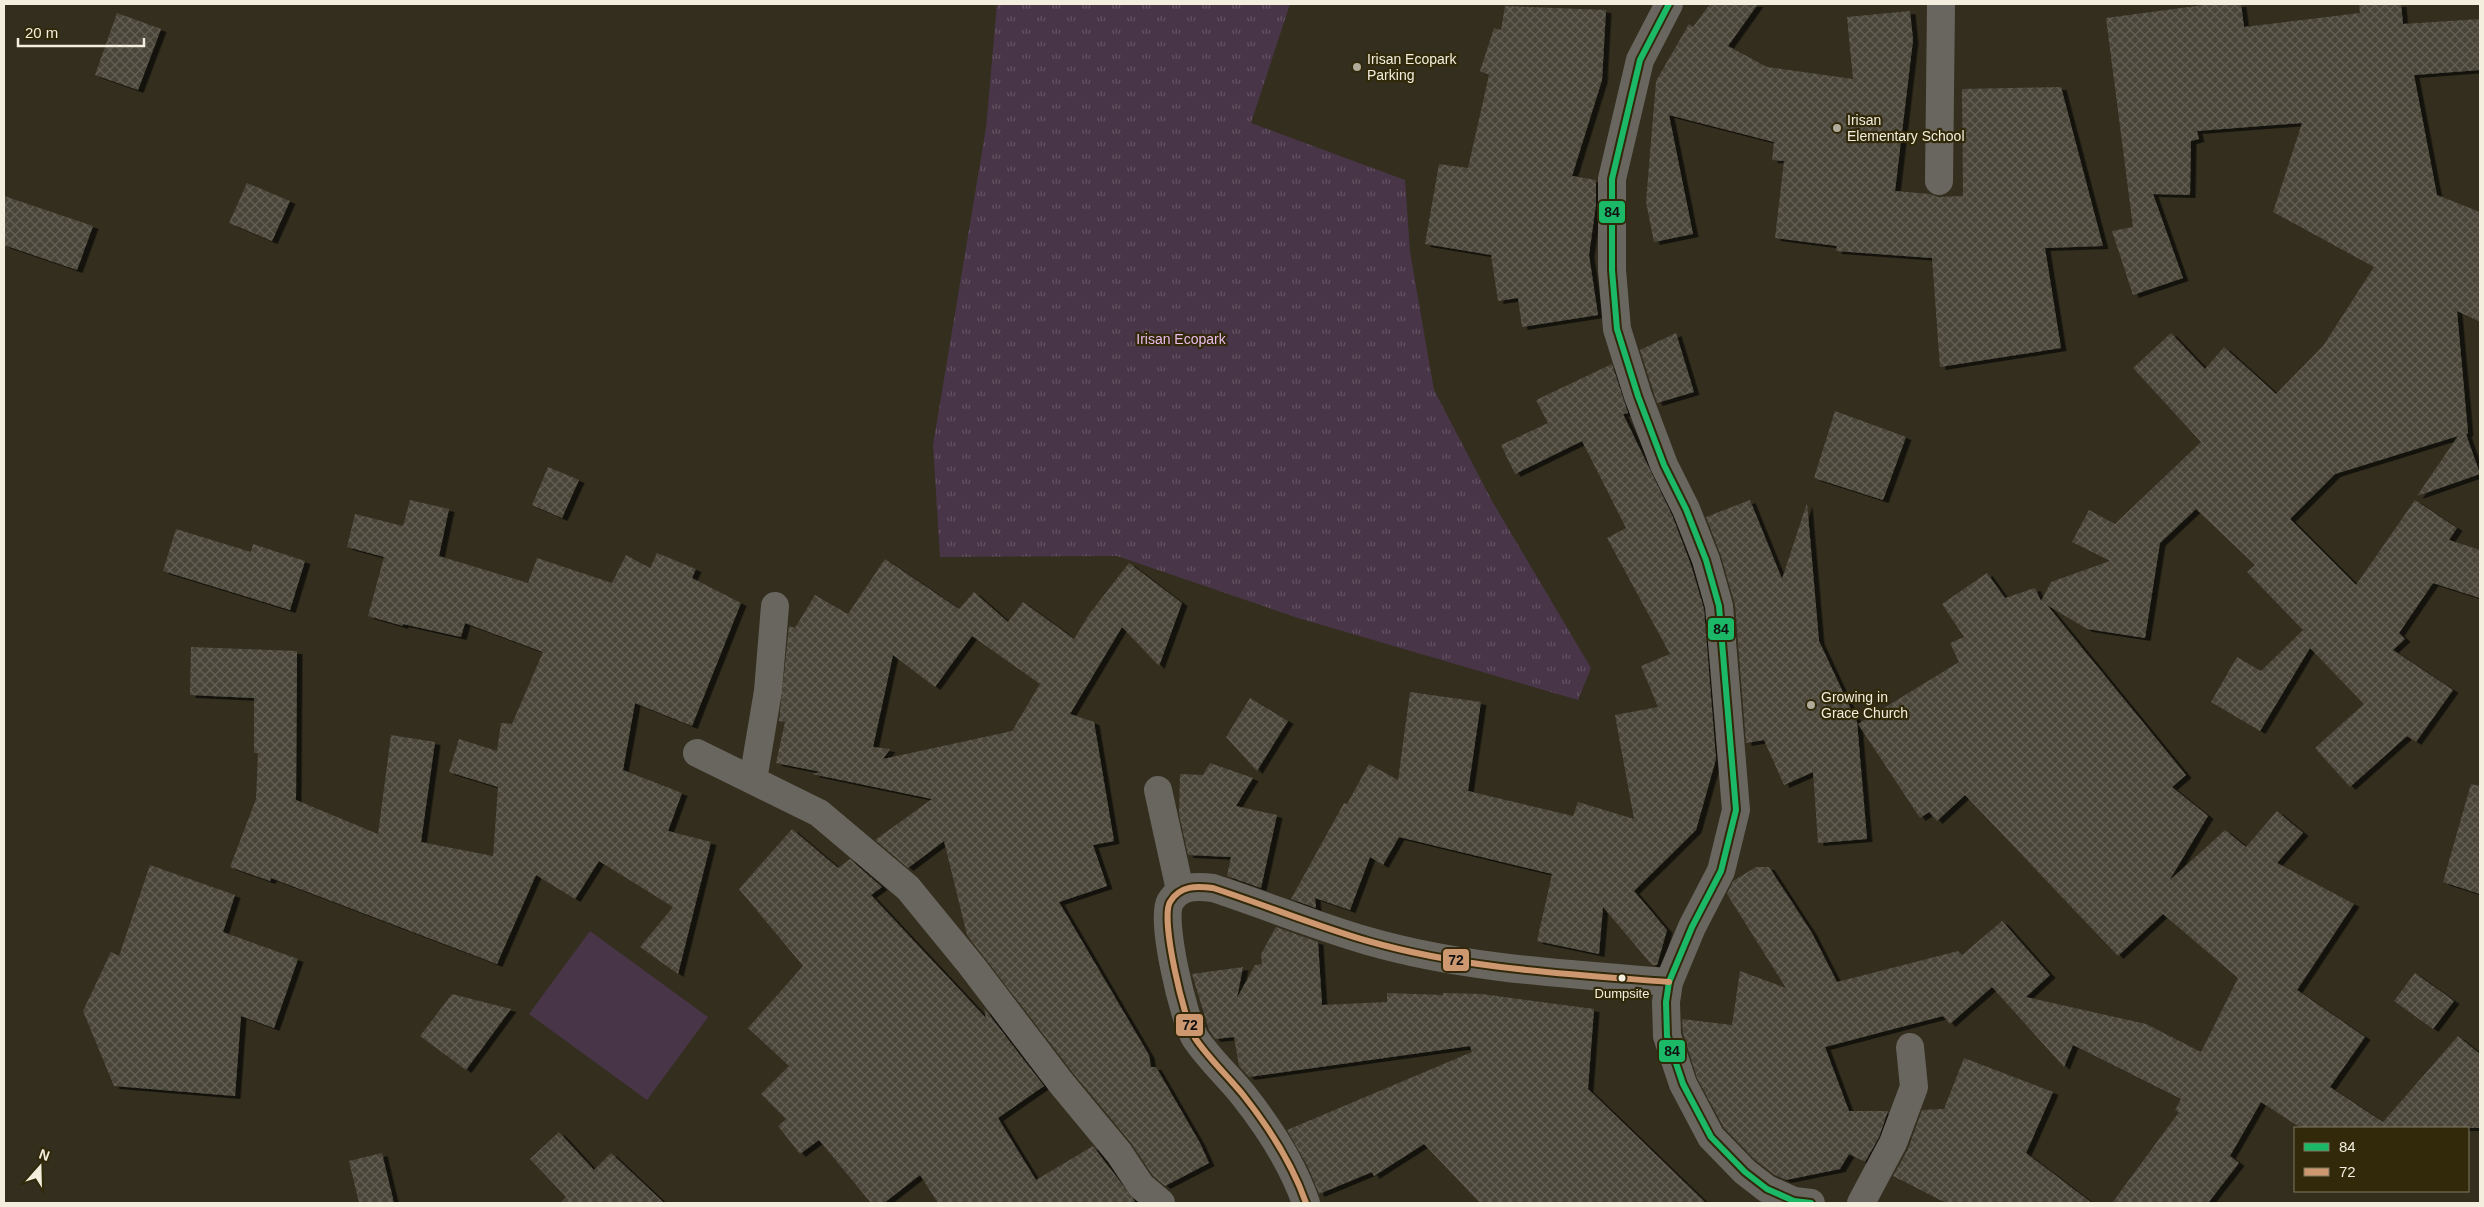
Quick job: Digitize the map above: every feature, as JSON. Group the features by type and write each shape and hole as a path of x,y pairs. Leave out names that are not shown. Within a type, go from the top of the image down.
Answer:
{"street":[{"path":"1669,4 1640,60 1612,179 1614,290 1617,329 1638,396 1664,465 1686,509 1706,560 1719,606 1736,810 1721,871 1692,927 1669,982 1666,1002 1667,1036 1683,1084 1712,1136 1745,1172 1767,1188 1794,1201 1811,1203"},
{"path":"1939,181 1941,4"},
{"path":"753,780 768,691 775,606"},
{"path":"697,753 819,813 908,888 971,965 1061,1083 1119,1154 1141,1186 1161,1203"},
{"path":"1158,790 1180,890"},
{"path":"1306,1203 1284,1151 1244,1096 1194,1036 1184,1009 1171,953 1168,917 1169,903 1180,890 1198,886 1213,888 1368,941 1427,955 1543,972 1669,982"},
{"path":"1861,1203 1893,1144 1914,1087 1910,1047"}],"green space":[{"name":"Irisan Ecopark","path":"997,4 1290,4 1251,123 1405,180 1410,252 1434,390 1492,501 1591,668 1578,700 1298,618 1117,556 940,557 933,445 986,128"},
{"path":"590,931 708,1017 647,1100 529,1014"}],"building":[{"path":"1710,4 1758,4 1728,46 1767,67 1853,79 1847,17 1910,11 1913,40 1895,191 1930,194 1938,197 1963,196 1962,89 2061,87 2103,246 2045,248 2061,348 1940,367 1932,258 1836,251 1837,246 1775,238 1784,161 1772,160 1774,142 1669,115 1693,234 1654,242 1646,202 1656,81 1689,24 1693,27"},
{"path":"2211,4 2241,4 2244,27 2360,13 2359,4 2401,4 2403,24 2480,19 2480,70 2414,75 2437,195 2480,212 2480,322 2457,311 2468,433 2466,434 2480,474 2417,496 2458,436 2335,474 2290,519 2356,585 2415,500 2457,528 2449,540 2480,550 2480,598 2433,583 2399,633 2405,639 2393,650 2453,690 2416,742 2407,736 2350,787 2315,748 2364,704 2310,648 2260,731 2211,702 2237,657 2261,671 2303,630 2247,572 2255,565 2196,509 2160,543 2145,638 2087,629 2047,605 2186,775 2172,787 2208,816 2169,881 2225,830 2246,847 2277,811 2303,833 2277,863 2354,904 2297,990 2365,1037 2330,1087 2383,1122 2458,1036 2480,1054 2480,1128 2299,1127 2261,1102 2230,1156 2239,1163 2208,1203 2112,1203 2179,1112 2175,1110 2181,1099 2073,1045 2064,1067 1992,987 1950,1024 1943,1016 1825,1047 1849,1111 1888,1111 1879,1137 1865,1162 1849,1154 1840,1169 1786,1180 1775,1175 1755,1160 1724,1128 1697,1078 1683,1033 1682,1019 1732,1025 1740,971 1786,988 1727,894 1733,881 1756,867 1769,867 1812,933 1837,982 1958,951 1962,955 2002,921 2050,975 2026,997 2146,1024 2201,1052 2238,978 2163,914 2118,956 1965,795 1937,821 1929,812 1920,818 1858,724 1959,662 1950,643 1964,637 1942,604 1987,573 2005,598 2035,588 2041,601 2051,582 2110,561 2072,542 2089,510 2115,524 2201,442 2133,368 2171,333 2205,369 2224,347 2276,394 2323,346 2374,267 2273,212 2302,123 2197,131 2199,139 2191,141 2190,195 2153,194 2183,278 2133,295 2112,231 2133,227 2106,18"},
{"path":"1505,6 1606,10 1602,80 1572,176 1596,180 1596,204 1589,255 1598,315 1522,327 1518,298 1498,301 1491,255 1425,244 1439,164 1468,168 1489,75 1480,71 1494,28 1501,30"},
{"path":"117,13 161,29 138,90 95,75"},
{"path":"247,183 290,201 272,241 229,223"},
{"path":"4,196 93,226 77,270 4,245"},
{"path":"1676,333 1694,392 1657,403 1640,350"},
{"path":"1612,364 1628,413 1623,414 1672,515 1691,565 1704,609 1716,759 1696,830 1634,891 1667,930 1657,965 1652,965 1603,907 1599,954 1537,941 1552,874 1399,837 1383,865 1370,857 1350,910 1315,898 1316,908 1291,899 1344,803 1347,804 1369,764 1398,780 1410,692 1481,702 1468,791 1573,816 1578,802 1634,819 1615,715 1658,707 1641,666 1670,654 1607,538 1626,528 1582,441 1515,474 1501,445 1548,423 1536,400"},
{"path":"1835,411 1906,437 1883,500 1814,478"},
{"path":"548,467 579,480 562,518 532,505"},
{"path":"410,500 449,509 439,556 528,583 537,558 612,583 626,555 650,568 657,553 696,569 692,578 741,603 692,726 635,703 623,770 682,793 668,831 711,842 678,974 640,947 673,907 599,861 575,899 536,875 497,964 271,878 270,881 230,867 256,799 258,753 254,753 254,698 190,695 191,647 297,651 296,800 378,834 391,735 435,742 421,842 493,856 498,787 449,772 459,739 497,751 501,723 512,724 543,652 465,623 461,637 403,624 403,626 368,616 384,557 347,547 355,514 403,526"},
{"path":"1750,500 1782,579 1807,503 1819,641 1857,722 1867,839 1818,843 1813,772 1784,785 1764,740 1746,743 1735,605 1721,556 1706,517"},
{"path":"176,529 251,552 253,544 305,561 290,610 163,571"},
{"path":"885,559 959,609 974,592 1008,622 1023,602 1074,639 1090,613 1129,563 1182,603 1159,666 1122,627 1070,714 1094,722 1114,841 1093,845 1107,886 1059,902 1149,1055 1151,1067 1156,1067 1200,1143 1209,1163 1165,1186 1153,1176 1131,1143 1073,1073 967,935 944,841 908,868 875,840 932,799 812,774 821,772 776,763 785,722 779,721 789,626 795,628 815,595 848,614","holes":["972,636 1040,684 1012,731 883,759 890,749 873,747 893,655 935,687"]},
{"path":"1250,698 1288,721 1257,771 1226,737"},
{"path":"1210,763 1253,778 1236,806 1277,815 1261,888 1227,876 1231,857 1188,855 1179,814 1180,774 1203,775"},
{"path":"2471,784 2480,786 2480,894 2443,882"},
{"path":"792,829 838,868 850,859 882,887 871,895 986,1018 984,1008 1044,1086 998,1118 1036,1180 1093,1146 1135,1201 1132,1203 938,1203 920,1175 884,1203 871,1203 819,1140 800,1154 778,1126 786,1119 761,1094 789,1066 748,1028 803,966 739,889"},
{"path":"150,865 235,895 223,932 298,959 274,1028 241,1016 235,1096 114,1086 83,1011 111,952 119,956"},
{"path":"1276,927 1318,942 1322,1005 1387,1002 1387,993 1443,995 1443,993 1482,994 1594,1009 1588,1089 1706,1203 1480,1203 1424,1144 1374,1176 1372,1172 1319,1194 1308,1167 1287,1130 1472,1052 1470,1046 1249,1077 1239,1066 1234,1037 1215,1039 1209,1030 1192,974 1243,967 1237,998 1255,965 1262,964 1261,954"},
{"path":"2415,973 2454,1001 2433,1029 2394,1001"},
{"path":"452,994 511,1009 466,1070 420,1036"},
{"path":"1964,1058 2053,1092 2026,1153 2092,1203 1946,1203 1893,1176 1908,1149 1922,1110 1944,1109"},
{"path":"559,1132 594,1170 611,1153 664,1203 560,1203 566,1197 530,1159"},
{"path":"382,1153 394,1203 359,1203 349,1161"}],"transit line":[{"name":"84","path":"1669,4 1640,60 1612,179 1612,270 1617,329 1638,396 1664,465 1686,509 1706,560 1719,606 1736,810 1721,871 1692,927 1669,982 1666,1002 1667,1036 1683,1084 1711,1137 1745,1172 1767,1189 1794,1201 1811,1203"},
{"name":"72","path":"1306,1203 1287,1160 1263,1121 1244,1096 1200,1046 1190,1028 1175,970 1168,928 1170,902 1179,892 1195,887 1213,888 1368,941 1442,958 1517,969 1669,982"}],"place":[{"name":"Irisan Ecopark Parking","path":"1357,67"},
{"name":"Irisan Elementary School","path":"1837,128"},
{"name":"Growing in Grace Church","path":"1811,705"},
{"name":"Dumpsite","path":"1622,978"}]}
